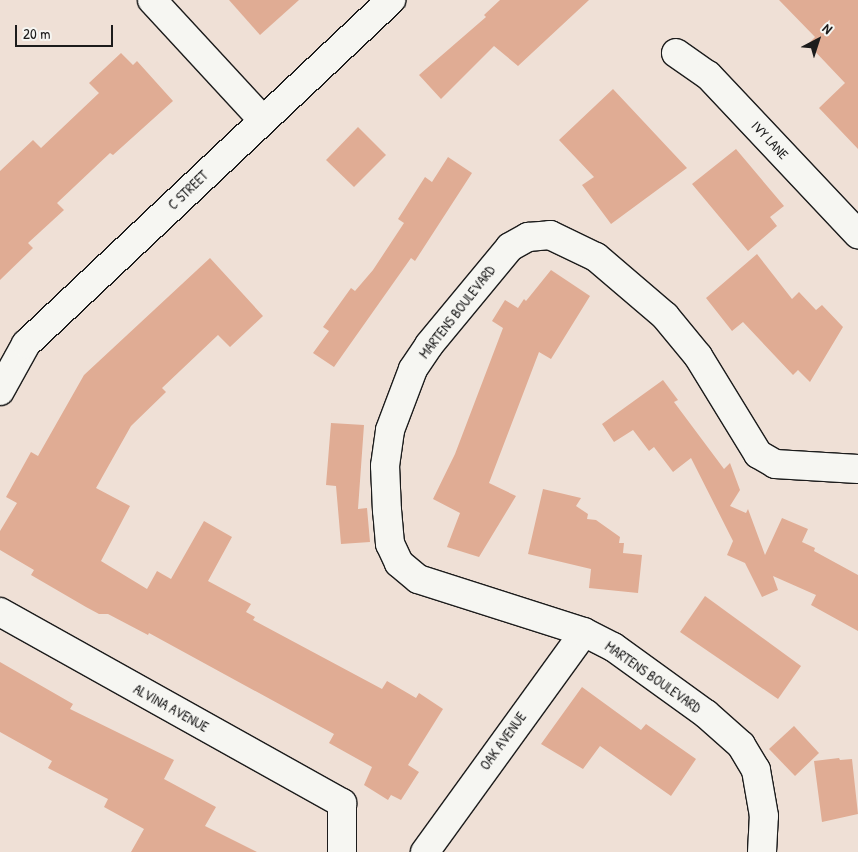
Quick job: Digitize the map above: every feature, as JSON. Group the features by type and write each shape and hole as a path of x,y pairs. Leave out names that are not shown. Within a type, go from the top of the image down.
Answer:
{"street":[{"path":"152,0 262,119"},
{"name":"C STREET","path":"0,391 26,344 262,119 391,0"},
{"name":"IVY LANE","path":"676,53 708,75 858,234"},
{"name":"MARTENS BOULEVARD","path":"762,852 764,816 756,770 741,745 647,670 584,632 418,580 399,563 390,544 385,466 390,430 413,369 429,344 510,247 528,238 550,235 596,257 639,290 665,316 698,356 758,454 775,464 858,469"},
{"name":"ALVINA AVENUE","path":"0,612 342,803 342,852"},
{"name":"OAK AVENUE","path":"425,852 584,632"}],"building":[{"path":"229,0 299,0 260,35"},
{"path":"500,0 589,0 518,66 494,46 441,99 419,75 486,17 484,15"},
{"path":"779,0 858,0 858,149 819,108 845,83 808,44 815,37"},
{"path":"121,53 133,65 137,61 173,101 113,155 110,153 57,203 64,210 28,243 33,248 0,280 0,171 33,140 41,148 99,93 89,83"},
{"path":"613,89 687,168 611,224 582,185 594,177 559,140"},
{"path":"358,127 386,155 354,187 326,160"},
{"path":"736,149 784,206 770,217 777,226 748,251 692,184"},
{"path":"448,157 472,173 415,261 411,258 334,367 313,353 329,331 323,327 351,288 355,291 373,270 404,223 398,219 425,177 432,182"},
{"path":"757,254 792,299 799,292 816,310 822,305 843,327 810,382 798,370 793,375 743,322 732,331 706,298"},
{"path":"210,258 263,316 230,347 218,335 162,388 166,392 131,426 96,488 130,506 101,561 147,589 157,571 171,579 204,521 232,537 208,581 251,604 246,612 255,617 253,620 382,689 387,681 416,698 419,693 443,709 408,765 419,772 401,800 391,795 388,800 364,785 372,767 329,743 334,734 149,633 148,635 108,614 99,614 86,607 31,575 34,570 0,550 0,531 17,503 6,497 31,452 38,456 84,375"},
{"path":"551,270 590,296 551,359 539,352 489,483 516,496 479,557 447,547 460,513 433,499 455,454 503,328 492,321 505,300 518,308"},
{"path":"663,380 678,400 674,402 724,469 730,463 740,490 730,506 746,513 748,509 765,555 782,518 808,529 802,542 815,548 814,551 858,575 858,631 811,605 816,595 773,576 778,590 762,597 745,563 727,555 733,541 691,458 673,472 654,447 649,451 633,430 614,442 602,424"},
{"path":"331,423 364,425 358,509 367,508 370,542 341,544 336,486 326,485"},
{"path":"543,489 581,498 576,506 588,514 587,519 596,520 620,537 619,543 624,543 623,553 642,555 638,593 589,588 591,569 528,554"},
{"path":"705,596 801,666 778,699 680,632"},
{"path":"0,662 73,704 70,709 174,760 164,779 216,807 205,826 257,852 131,852 144,829 104,807 108,799 48,768 52,761 0,732"},
{"path":"582,687 641,730 646,724 696,759 671,796 600,746 583,769 541,744"},
{"path":"794,726 819,753 795,776 769,749"},
{"path":"839,758 840,760 852,759 858,814 822,822 814,761"}]}
